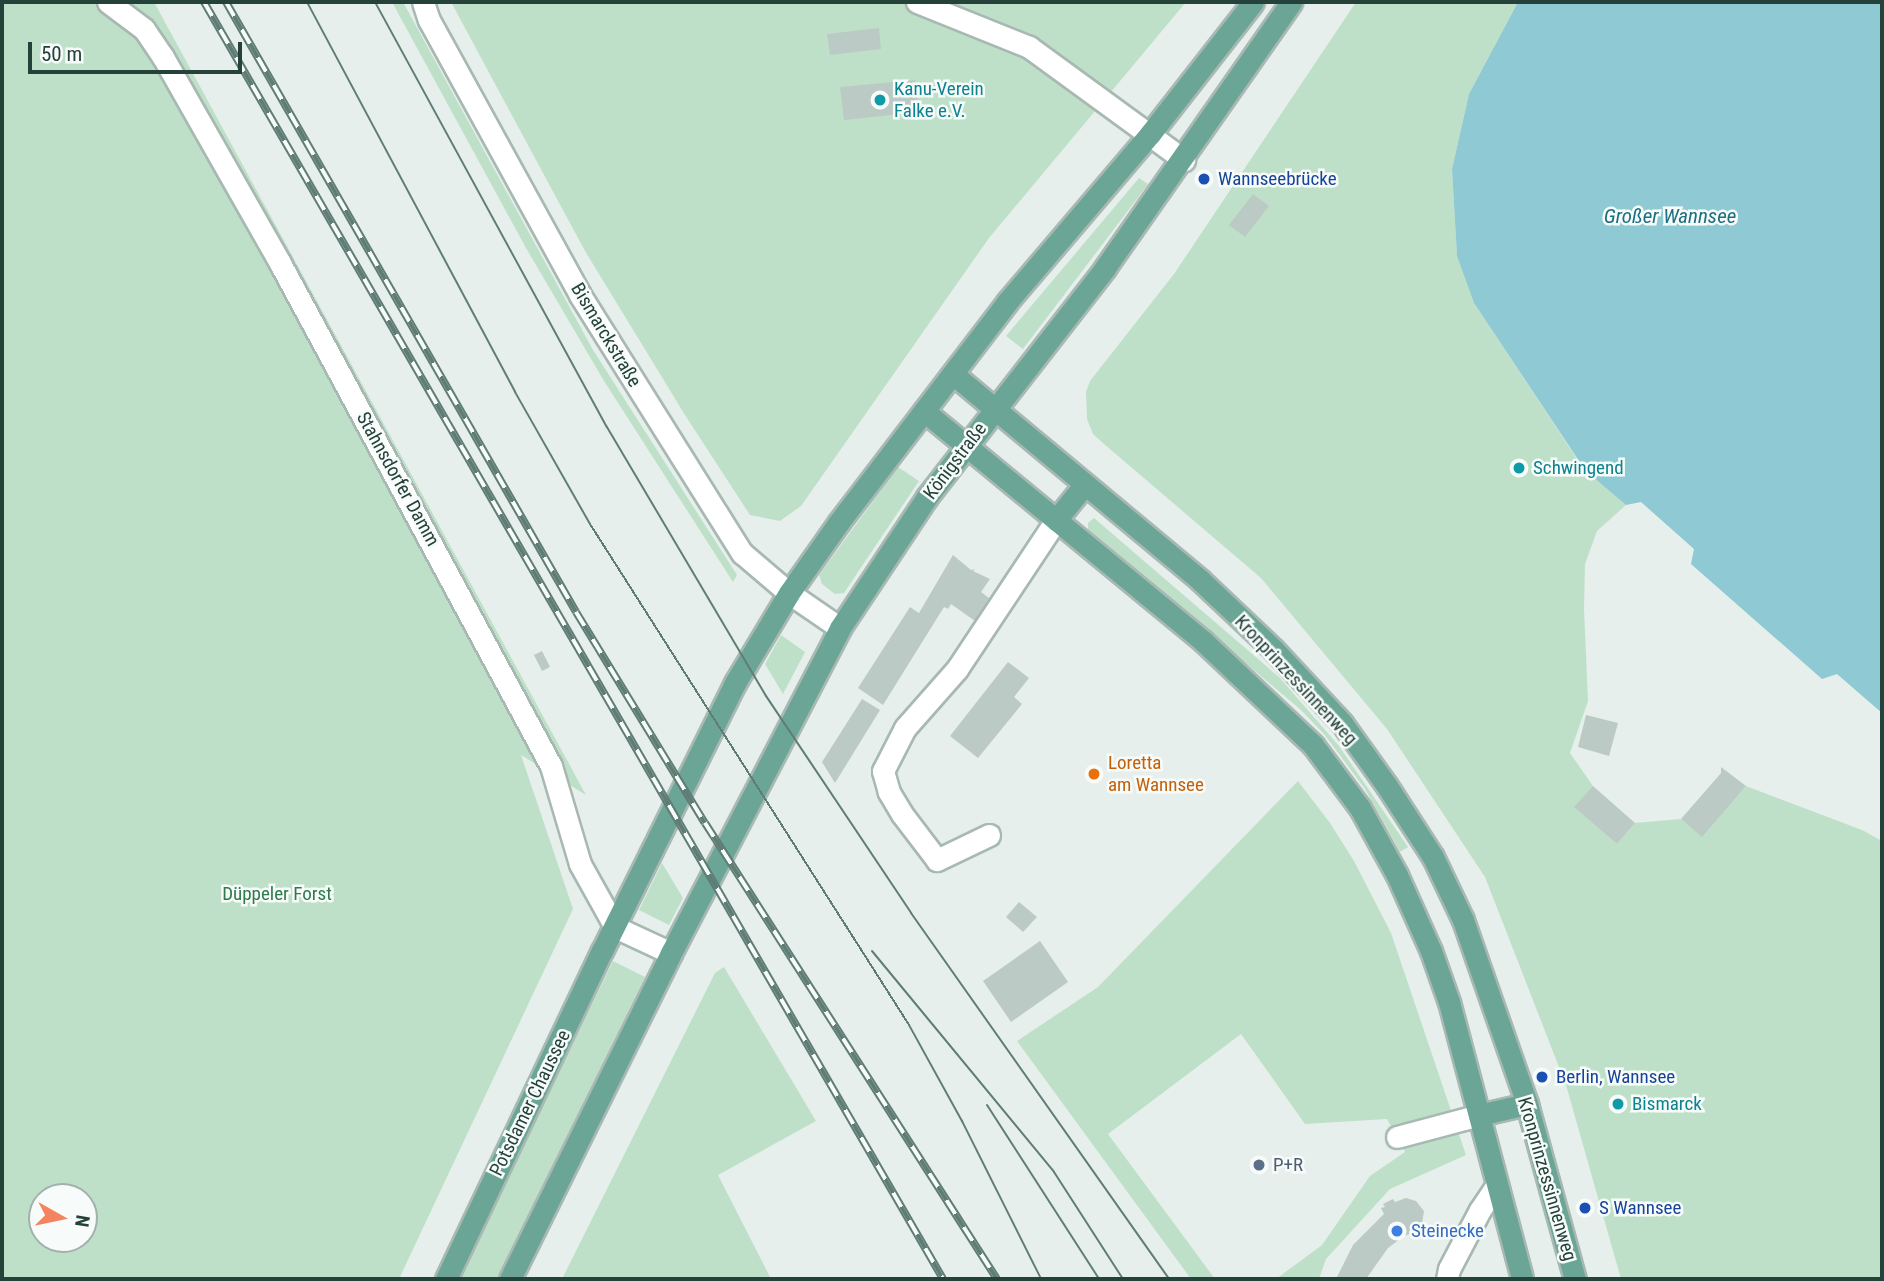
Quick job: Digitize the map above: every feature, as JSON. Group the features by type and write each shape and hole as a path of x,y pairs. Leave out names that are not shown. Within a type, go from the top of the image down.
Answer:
{"main road":[{"path":"615,927 735,683 789,593 924,411 1056,241 1150,134 1253,2"},
{"name":"Königstraße","path":"671,953 839,628 898,538 995,408 1105,268 1184,160 1292,2"},
{"name":"Kronprinzessinnenweg","path":"953,374 1200,580 1273,649 1342,723 1387,786 1433,857 1463,920 1527,1104 1576,1279"},
{"name":"Kronprinzessinnenweg","path":"924,411 1203,641 1307,738 1360,808 1426,936 1449,1002 1522,1279"},
{"path":"1056,520 1085,484"},
{"name":"Potsdamer Chaussee","path":"446,1279 615,927"},
{"path":"510,1279 671,953"},
{"path":"1479,1115 1527,1104"}],"street":[{"name":"Stahnsdorfer Damm","path":"108,2 144,29 163,57 287,275 551,766 580,864 615,927"},
{"name":"Bismarckstraße","path":"422,2 429,20 587,306 742,553 789,593 839,628"},
{"path":"917,2 1029,47 1184,160"},
{"path":"989,835 937,860 902,814 889,792 883,771 905,728 957,669 1056,520"},
{"path":"615,927 671,953"},
{"path":"1397,1137 1479,1115"},
{"path":"1447,1279 1449,1269 1480,1210 1497,1185"}],"green space":[{"name":"Düppeler Forst","path":"2,2 154,2 586,795 521,755 573,909 399,1279 2,1279"},
{"path":"392,2 403,2 593,350 737,575 733,582 604,381 526,248"},
{"path":"451,2 1186,2 989,238 801,506 780,521 750,515 685,415 585,251"},
{"path":"1356,2 1518,2 1469,94 1452,169 1457,255 1474,303 1577,459 1626,505 1597,531 1585,564 1588,701 1570,753 1593,786 1575,807 1617,844 1635,823 1681,819 1702,836 1746,786 1862,830 1882,841 1882,1279 1621,1279 1566,1085 1485,877 1387,729 1261,578 1093,434 1087,419 1086,392 1090,381 1174,274"},
{"path":"1139,178 1148,184 1146,187 1023,349 1006,336"},
{"path":"898,467 919,481 844,593 835,594 822,584 819,575"},
{"path":"1094,518 1280,678 1339,746 1408,847 1400,852 1365,789 1324,734 1301,710 1088,530 1088,523"},
{"path":"781,635 805,652 783,694 765,664"},
{"path":"1298,781 1330,823 1354,861 1391,933 1466,1155 1390,1189 1326,1259 1319,1279 1276,1279 1322,1245 1370,1176 1405,1152 1387,1119 1305,1124 1241,1034 1108,1134 1215,1279 1191,1279 1017,1041 1098,987"},
{"path":"662,863 683,898 669,925 639,910"},
{"path":"613,961 645,977 497,1279 458,1279"},
{"path":"724,967 816,1121 718,1175 771,1279 562,1279 715,973"}],"water":[{"name":"Großer Wannsee","path":"1518,2 1882,2 1882,713 1837,674 1822,679 1691,564 1694,549 1641,502 1626,505 1585,470 1474,303 1457,256 1452,169 1469,94"}],"building":[{"path":"879,28 881,49 830,55 827,34"},
{"name":"Kanu-Verein Falke e.V.","path":"915,80 919,112 844,120 840,87"},
{"path":"1253,194 1269,206 1245,237 1229,225"},
{"path":"953,555 971,570 975,569 973,571 990,579 981,592 989,598 975,621 951,604 948,609 944,607 883,705 858,688 910,607 919,613"},
{"path":"542,651 550,667 542,671 534,655"},
{"path":"1008,662 1029,678 1014,697 1022,704 978,758 950,736"},
{"path":"862,699 880,710 835,783 822,762"},
{"path":"1586,715 1618,723 1609,756 1578,747"},
{"path":"1721,767 1746,786 1702,837 1681,819 1721,773"},
{"path":"1593,786 1635,823 1617,844 1574,807"},
{"path":"1019,902 1037,917 1023,932 1006,917"},
{"path":"1040,941 1068,982 1011,1022 983,981"},
{"path":"1406,1198 1416,1201 1424,1211 1421,1230 1404,1236 1388,1248 1366,1279 1336,1279 1353,1245 1384,1214 1381,1208 1385,1207 1383,1204 1393,1199 1395,1202"}],"tram line":[{"path":"307,2 515,392 590,524 909,1025 962,1121 1041,1279"},
{"path":"375,2 607,427 766,696 911,913 1169,1279"},
{"path":"872,951 1054,1172 1123,1279"},
{"path":"987,1105 1099,1279"}],"railway":[{"path":"204,2 943,1279"},
{"path":"226,2 576,612 705,823 997,1279"}],"place":[{"name":"Kanu-Verein Falke e.V.","path":"880,100"},
{"name":"Wannseebrücke","path":"1204,179"},
{"name":"Schwingend","path":"1519,468"},
{"name":"Loretta am Wannsee","path":"1094,774"},
{"name":"Berlin, Wannsee","path":"1542,1077"},
{"name":"Bismarck","path":"1618,1104"},
{"name":"P+R","path":"1259,1165"},
{"name":"S Wannsee","path":"1585,1208"},
{"name":"Steinecke","path":"1397,1231"}]}
